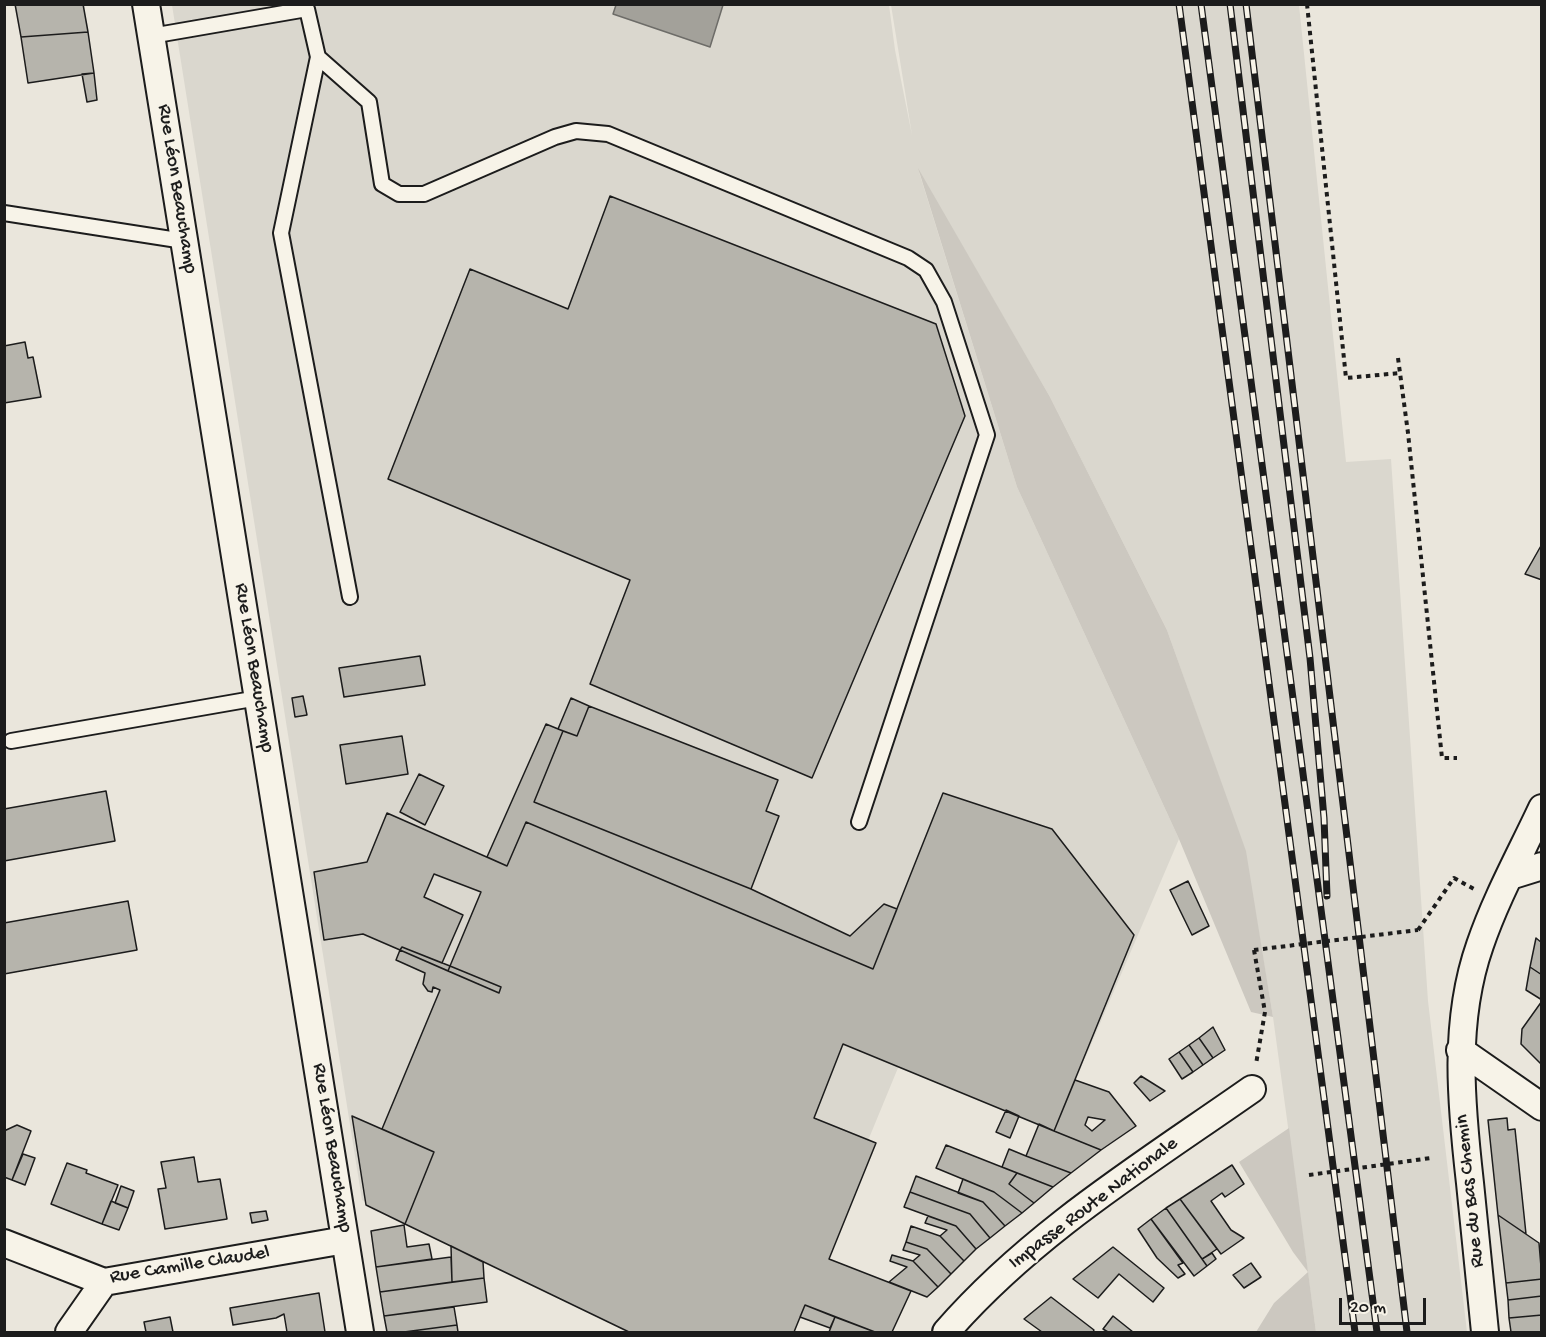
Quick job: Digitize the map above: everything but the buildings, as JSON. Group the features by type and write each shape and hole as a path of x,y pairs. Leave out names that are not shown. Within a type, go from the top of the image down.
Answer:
{"street":[{"name":"Rue Léon Beauchamp","path":"146,4 360,1332"},
{"name":"Rue du Bas Chemin","path":"1485,1332 1463,1116 1461,1050 1471,981 1479,946 1542,808"},
{"path":"1510,876 1542,866"},
{"path":"1461,1050 1542,1107"},
{"name":"Impasse Route Nationale","path":"946,1332 1000,1276 1048,1234 1252,1089"},
{"name":"Rue Camille Claudel","path":"4,1244 104,1281 345,1240"},
{"path":"69,1332 104,1281"}],"lane":[{"path":"151,36 307,9 318,57 281,233 350,597"},
{"path":"318,57 369,102 382,184 399,194 424,194 555,137 576,131 608,134 908,258 926,270 944,302 987,435 859,822"},
{"path":"4,213 184,241"},
{"path":"11,741 258,698"}],"path":[{"path":"1307,4 1346,378 1400,373"},
{"path":"1398,358 1442,758 1457,758"},
{"path":"1252,1089 1265,1012 1254,950 1418,930 1454,878"},
{"path":"1309,1175 1431,1158"}],"shaded area":[{"path":"616,4 723,5 710,47 613,14"},
{"path":"172,5 889,5 895,50 912,135 891,5 1299,5 1346,462 1391,459 1428,1001 1467,1332 1316,1332 1273,1017 1245,851 1167,630 1050,397 919,172 1017,487 1179,839 1054,1131 900,1063 789,1332 659,1332 362,1200"},
{"path":"918,168 1050,397 1167,630 1246,851 1273,1017 1251,1012 1179,839 1017,487"},
{"path":"1289,1128 1316,1332 1256,1332 1274,1303 1308,1272 1293,1252 1239,1162"}],"railway":[{"path":"1179,4 1355,1332"},
{"path":"1201,4 1377,1332"},
{"path":"1230,4 1310,658 1324,818 1327,896"},
{"path":"1246,4 1407,1332"}]}
